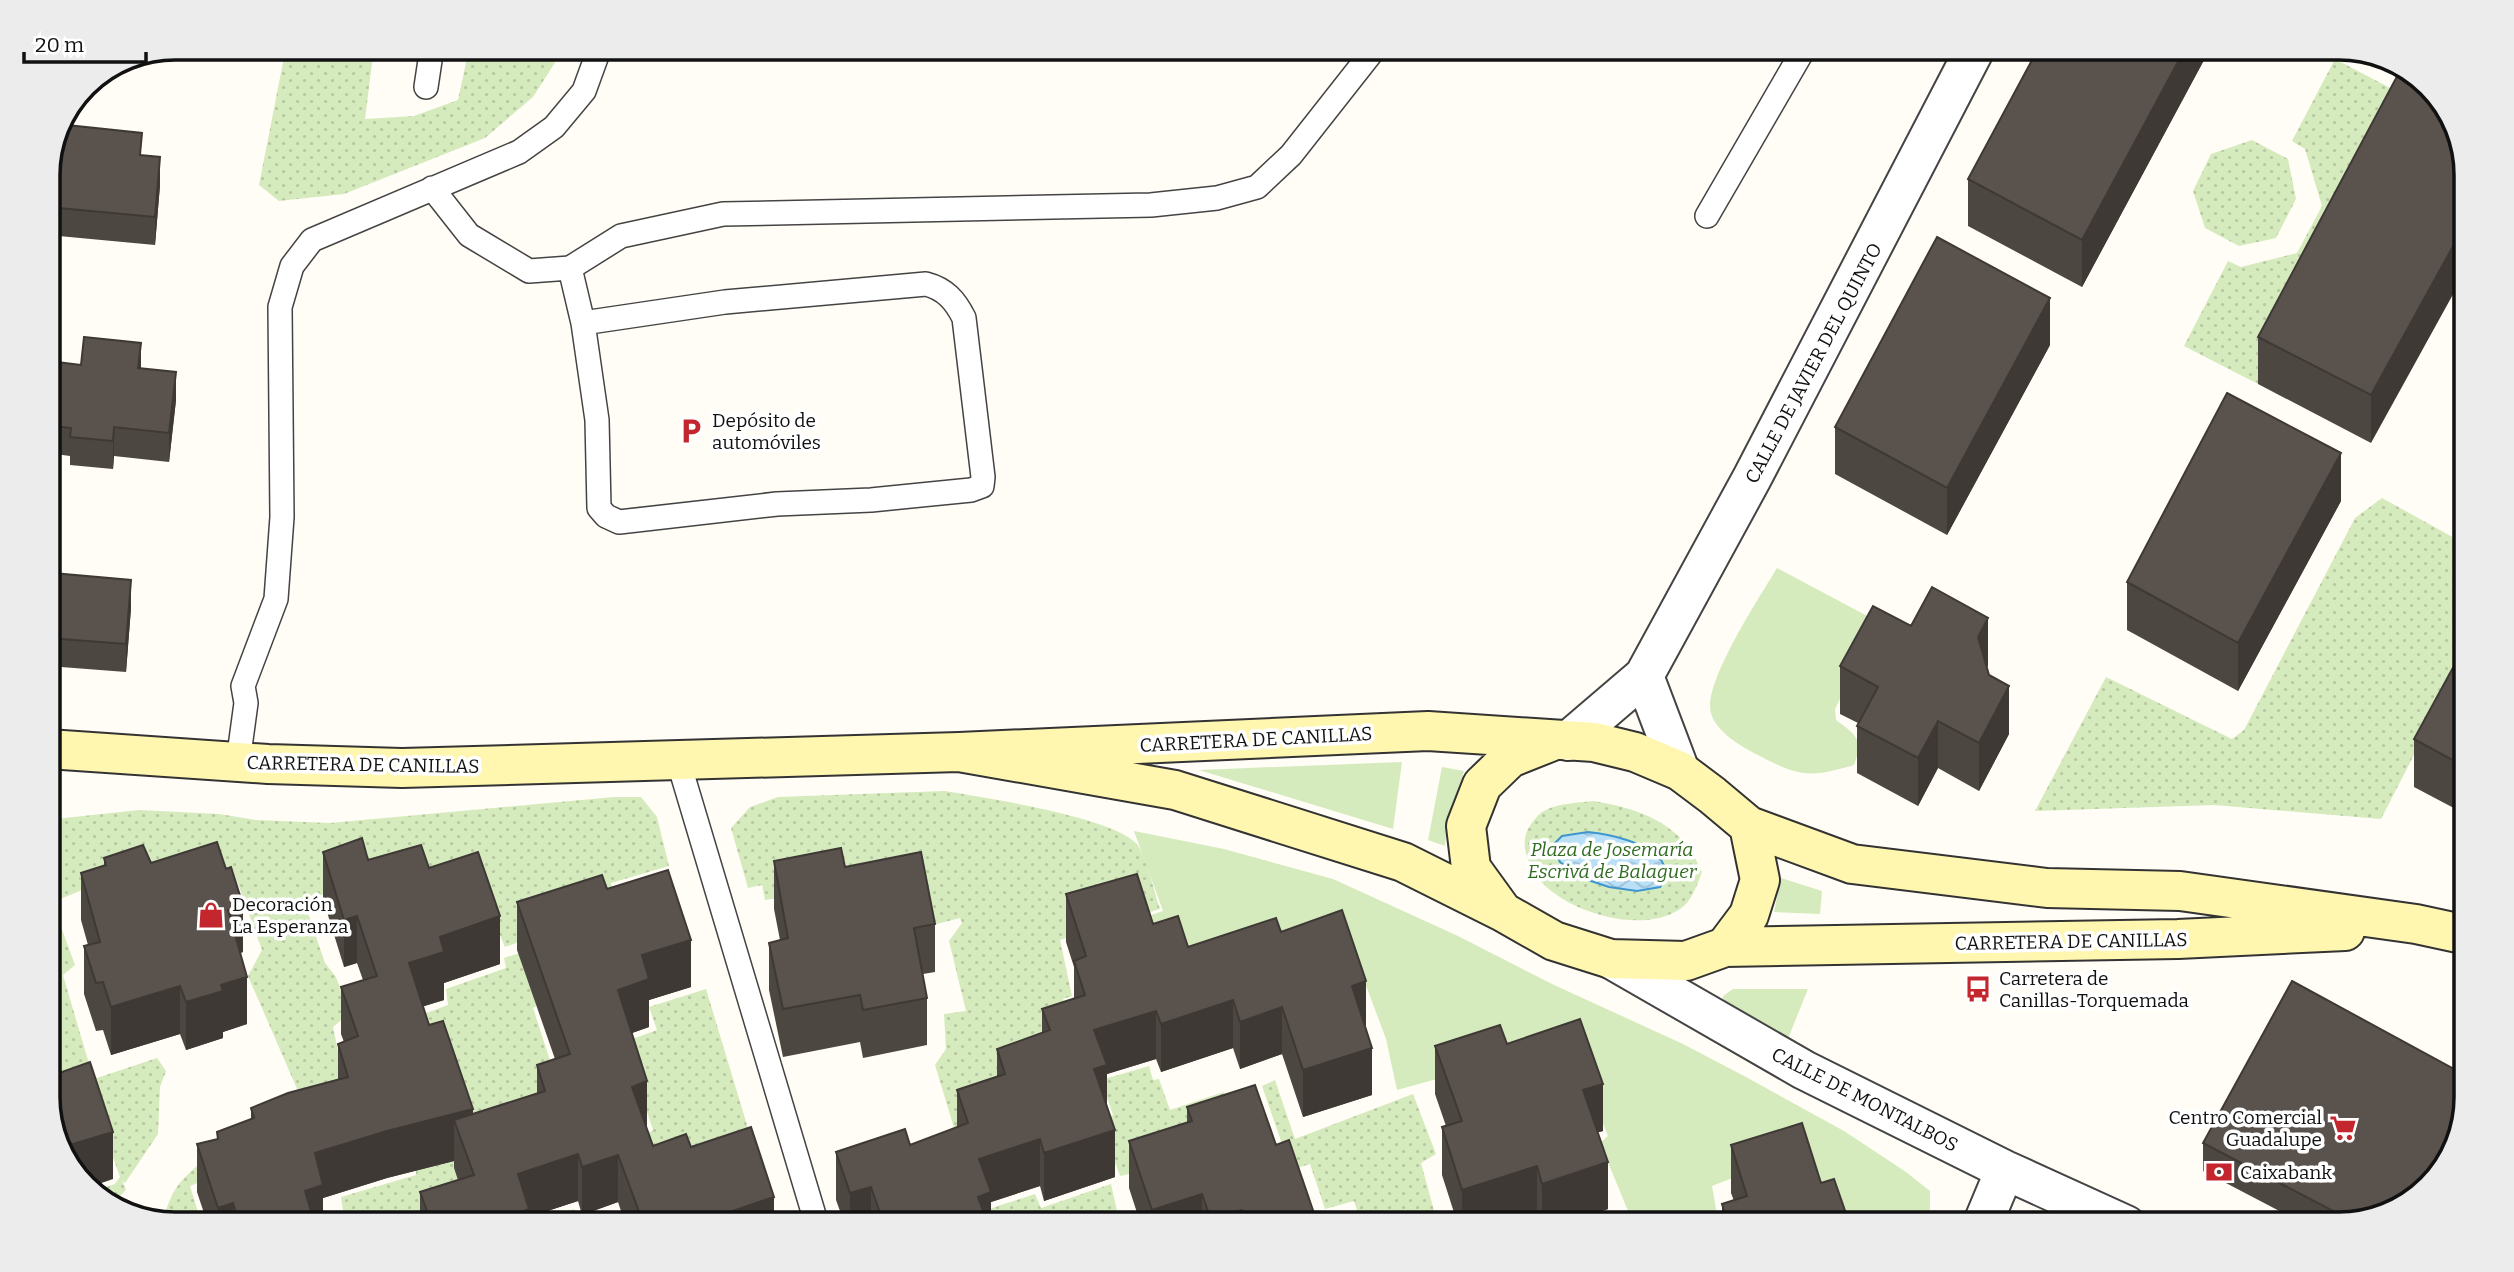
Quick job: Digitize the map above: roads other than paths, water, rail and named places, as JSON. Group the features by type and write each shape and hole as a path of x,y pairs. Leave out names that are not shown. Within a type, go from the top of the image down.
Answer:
{"street":[{"name":"CALLE DE JAVIER DEL QUINTO","path":"1560,741 1644,676 1752,478 1969,60"},
{"path":"1644,676 1679,771"},
{"name":"CARRETERA DE CANILLAS","path":"60,750 238,762 402,768 959,752 1428,731 1560,741"},
{"path":"1560,741 1594,742 1635,752 1679,771 1749,826 1760,880 1749,915 1725,947 1686,961 1611,959 1554,941 1503,912 1471,868 1466,826 1482,785 1510,758 1560,741"},
{"name":"CARRETERA DE CANILLAS","path":"959,752 1175,790 1404,862 1503,912"},
{"name":"CARRETERA DE CANILLAS","path":"1749,826 1852,864 2047,888 2180,891 2416,924 2454,932"},
{"name":"CARRETERA DE CANILLAS","path":"1725,947 2178,939 2322,933 2416,924"},
{"name":"CALLE DE MONTALBOS","path":"1611,959 1804,1070 2098,1212"},
{"path":"1988,1212 2006,1170"}],"lane":[{"path":"426,87 430,60"},
{"path":"238,762 246,702 243,686 276,599 282,517 280,307 292,266 312,240 519,152 554,127 584,91 595,60"},
{"path":"432,188 469,234 529,271 570,268 621,236 723,214 1151,205 1217,198 1257,187 1291,155 1366,60"},
{"path":"1707,216 1797,60"},
{"path":"570,268 583,323 597,420 599,508 606,516 619,522 777,504 871,500 971,490 982,486 964,318 957,303 939,287 926,284 725,302 583,323"},
{"path":"678,760 813,1212"}],"water":[{"path":"1588,832 1616,837 1646,848 1661,860 1668,875 1660,887 1637,891 1609,887 1582,878 1560,862 1552,846 1562,836"}],"place":[{"name":"Depósito de automóviles","path":"691,431"},
{"name":"Decoración La Esperanza","path":"211,915"},
{"name":"Carretera de Canillas-Torquemada","path":"1978,989"},
{"name":"Centro Comercial Guadalupe","path":"2343,1128"},
{"name":"Caixabank","path":"2219,1172"}],"park label":[{"name":"Plaza de Josemaría Escrivá de Balaguer","path":"1612,860"}]}
